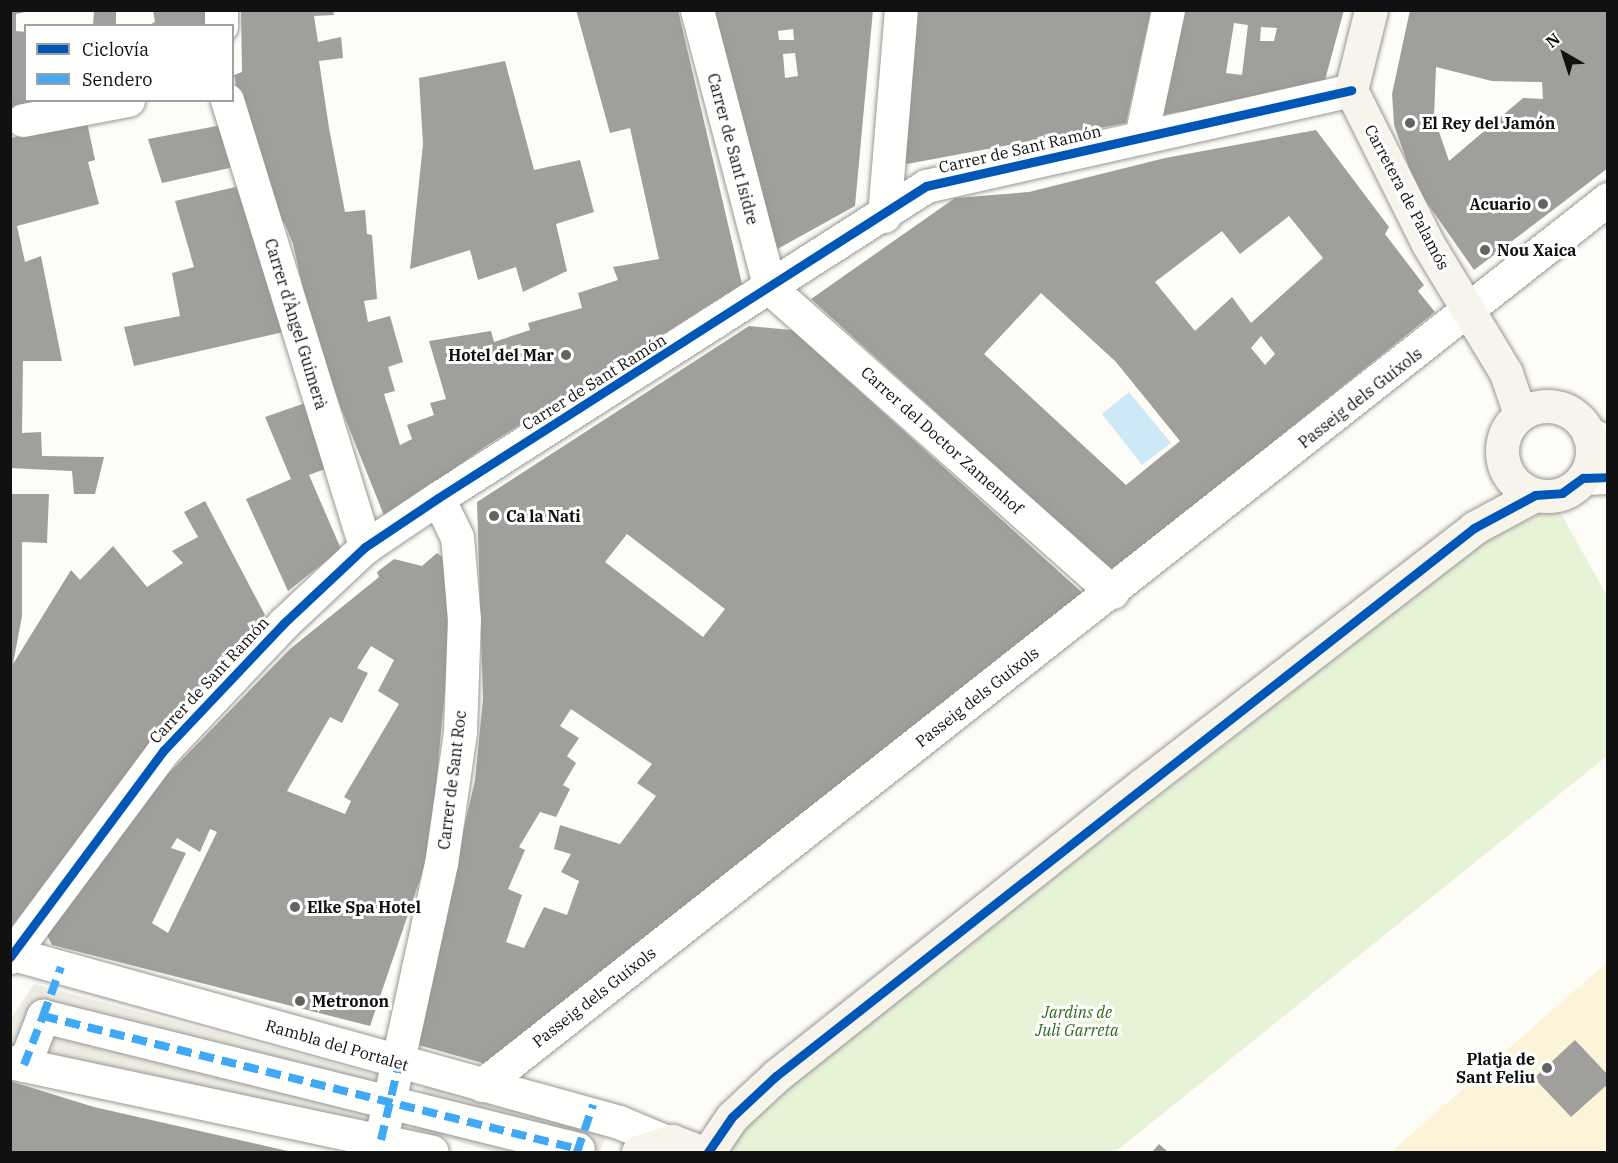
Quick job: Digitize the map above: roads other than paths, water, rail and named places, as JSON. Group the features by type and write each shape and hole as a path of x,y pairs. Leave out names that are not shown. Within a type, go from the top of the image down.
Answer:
{"main road":[{"path":"1351,90 1371,10"},
{"name":"Carretera de Palamós","path":"1351,90 1428,244 1472,310 1528,410"},
{"path":"708,1152 732,1117 776,1076 1474,528 1535,495 1562,493 1595,477 1590,464 1598,438 1571,412 1528,410 1505,432 1502,456 1474,528"},
{"path":"1502,456 1513,480 1535,495"},
{"path":"651,1147 700,1152"}],"street":[{"name":"Carrer de Sant Isidre","path":"697,10 770,288"},
{"path":"884,216 901,10"},
{"path":"1140,137 1168,10"},
{"name":"Carrer de Sant Ramón","path":"12,955 163,751 284,623 365,547 438,498 884,216 926,186 1351,90"},
{"path":"23,120 118,102"},
{"name":"Carrer d'Àngel Guimerà","path":"227,102 365,547"},
{"name":"Passeig dels Guíxols","path":"482,1085 1472,310 1608,199"},
{"name":"Carrer del Doctor Zamenhof","path":"770,288 1113,592"},
{"name":"Carrer de Sant Roc","path":"379,1146 441,864 460,732 464,620 457,537 438,498"},
{"name":"Rambla del Portalet","path":"12,955 399,1063 591,1110 651,1147"},
{"path":"61,968 43,1016 17,1064 379,1146 432,1152"},
{"path":"43,1016 578,1151 591,1110"}],"water":[{"path":"1129,392 1171,443 1142,465 1102,414"}],"place":[{"name":"El Rey del Jamón","path":"1410,123"},
{"name":"Acuario","path":"1543,204"},
{"name":"Nou Xaica","path":"1485,250"},
{"name":"Hotel del Mar","path":"566,355"},
{"name":"Ca la Nati","path":"494,516"},
{"name":"Elke Spa Hotel","path":"295,907"},
{"name":"Metronon","path":"300,1001"},
{"name":"Platja de Sant Feliu","path":"1547,1068"}],"park label":[{"name":"Jardins de Juli Garreta","path":"1077,1021"}]}
